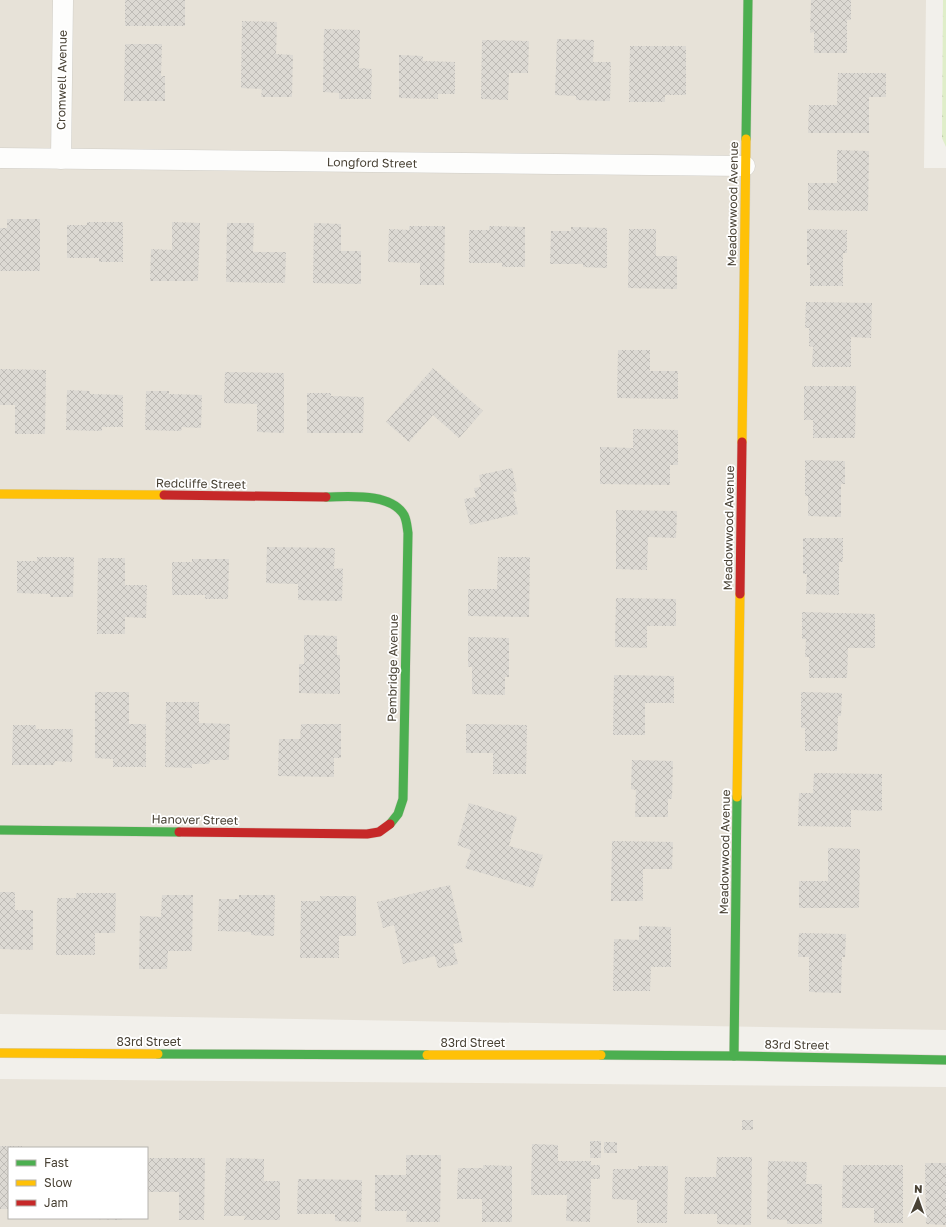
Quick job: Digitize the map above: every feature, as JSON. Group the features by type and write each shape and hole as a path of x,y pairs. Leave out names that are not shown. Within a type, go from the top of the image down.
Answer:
{"street":[{"name":"Cromwell Avenue","path":"61,159 63,0"},
{"name":"Meadowwood Avenue","path":"734,1056 748,0"},
{"name":"Longford Street","path":"0,158 745,166"},
{"name":"Redcliffe Street","path":"0,494 367,497 383,500 399,508"},
{"name":"Pembridge Avenue","path":"388,826 398,814 404,800 408,533 406,520 399,508"},
{"name":"Hanover Street","path":"0,830 367,834 379,832 388,826"},
{"name":"83rd Street","path":"0,1053 734,1056 946,1060"}],"shaded area":[{"path":"0,0 926,0 924,168 946,168 946,1030 0,1014"},
{"path":"0,1079 946,1087 946,1227 0,1227"}],"green space":[{"path":"943,0 946,0 946,147 942,138"}],"building":[{"path":"125,0 185,0 185,26 125,26"},
{"path":"811,0 851,0 851,20 847,20 847,53 814,53 814,32 810,33"},
{"path":"242,21 277,22 276,54 293,55 292,97 261,97 262,89 241,88"},
{"path":"324,29 360,30 359,68 372,69 371,99 339,99 339,93 323,92"},
{"path":"557,39 594,40 593,62 611,62 610,101 576,100 576,96 555,95"},
{"path":"482,40 529,41 528,73 509,73 508,100 481,99"},
{"path":"125,44 162,44 161,76 165,76 165,101 124,101"},
{"path":"630,46 686,46 686,95 665,95 665,102 629,102"},
{"path":"399,55 423,56 423,61 455,62 455,94 438,94 438,99 399,98"},
{"path":"838,73 886,73 886,97 869,97 869,133 808,133 809,105 837,105"},
{"path":"837,150 869,151 868,211 808,210 808,183 837,183"},
{"path":"7,219 40,219 40,271 0,271 0,228 7,228"},
{"path":"87,222 123,222 123,262 99,262 99,258 67,258 67,225 87,225"},
{"path":"172,222 200,223 198,281 150,281 151,249 172,250"},
{"path":"227,223 254,223 253,252 286,252 285,283 226,282"},
{"path":"314,223 341,224 341,251 361,251 361,284 313,283"},
{"path":"409,226 445,226 444,285 420,285 420,263 388,262 389,229 409,230"},
{"path":"489,226 525,227 525,267 502,267 502,263 469,263 469,230 489,230"},
{"path":"571,227 607,228 607,268 583,267 583,264 550,264 551,231 571,231"},
{"path":"629,229 656,229 656,256 677,256 677,289 628,288"},
{"path":"807,229 847,230 847,253 843,253 843,286 810,286 810,265 807,265"},
{"path":"806,302 872,303 871,338 851,337 851,367 812,367 813,347 809,346 809,328 805,328"},
{"path":"618,350 650,350 650,371 678,371 678,399 617,398"},
{"path":"433,368 483,411 459,438 433,415 409,442 386,422"},
{"path":"0,369 46,370 45,434 15,434 15,405 0,405"},
{"path":"225,372 284,373 284,433 257,432 257,404 224,403"},
{"path":"804,386 856,386 855,438 813,438 813,420 804,420"},
{"path":"67,390 90,391 90,394 123,395 123,427 102,427 102,431 66,430"},
{"path":"146,391 169,391 169,394 202,395 201,428 182,427 181,431 145,430"},
{"path":"307,393 331,393 331,396 364,397 363,433 307,433"},
{"path":"633,429 678,430 678,465 670,465 670,485 600,484 600,447 633,448"},
{"path":"805,460 845,461 845,484 841,484 841,517 808,516 808,496 805,496"},
{"path":"512,468 517,491 513,492 518,514 470,525 464,499 476,497 474,488 481,487 479,475"},
{"path":"616,510 677,511 676,538 648,537 647,570 616,569"},
{"path":"803,538 843,538 843,562 839,562 839,595 806,594 807,574 803,574"},
{"path":"267,547 335,548 334,569 343,568 342,601 298,600 298,584 266,583"},
{"path":"37,557 74,557 73,597 50,597 50,594 17,593 17,561 37,561"},
{"path":"498,557 530,557 529,617 468,616 468,589 497,589"},
{"path":"98,558 125,558 125,585 147,585 146,618 125,617 125,634 97,634"},
{"path":"192,559 229,559 228,599 205,599 205,595 172,595 172,562 192,562"},
{"path":"616,598 676,599 676,626 647,626 647,648 615,647"},
{"path":"802,612 875,614 875,648 848,648 847,678 809,678 809,657 805,657 806,639 802,639"},
{"path":"304,635 337,636 337,655 340,655 340,694 299,693 299,664 304,664"},
{"path":"468,637 509,638 509,677 505,677 505,695 472,694 472,667 468,667"},
{"path":"614,675 674,676 674,703 645,703 645,735 613,735"},
{"path":"95,692 129,692 129,724 146,724 146,767 113,767 113,759 95,758"},
{"path":"801,692 842,693 841,716 838,716 837,751 805,751 805,728 801,728"},
{"path":"166,702 199,702 199,723 230,724 229,760 210,760 209,764 192,764 192,768 165,767"},
{"path":"301,724 341,724 341,758 334,758 334,777 278,776 279,739 300,739"},
{"path":"466,724 527,725 526,774 493,774 493,753 466,753"},
{"path":"13,725 36,725 36,729 73,729 72,762 55,761 54,765 12,765"},
{"path":"632,760 673,761 672,799 668,799 668,817 635,817 636,790 631,789"},
{"path":"814,773 882,774 882,811 851,810 851,827 798,826 799,793 813,793"},
{"path":"469,803 517,817 509,846 543,855 533,888 465,868 471,850 457,845"},
{"path":"612,841 673,842 672,869 643,869 643,901 611,901"},
{"path":"828,848 860,849 859,908 799,908 799,881 828,881"},
{"path":"450,885 463,942 453,944 458,964 438,968 435,956 403,964 394,925 383,928 377,902"},
{"path":"0,892 15,892 15,910 33,910 33,950 0,949"},
{"path":"76,893 116,893 115,933 95,933 95,955 56,955 57,898 76,898"},
{"path":"162,895 193,895 192,951 168,951 167,969 139,969 140,916 161,917"},
{"path":"239,895 275,895 274,936 251,935 251,932 218,931 219,899 239,899"},
{"path":"320,896 356,896 356,936 339,936 339,958 300,958 301,901 321,901"},
{"path":"639,926 671,927 671,967 651,967 650,991 613,991 614,939 639,940"},
{"path":"799,933 846,934 845,957 842,957 841,993 809,992 809,957 798,957"},
{"path":"742,1120 753,1120 753,1130 742,1130"},
{"path":"590,1141 601,1141 601,1158 590,1158"},
{"path":"604,1142 617,1142 617,1153 604,1153"},
{"path":"532,1144 558,1145 558,1161 591,1161 591,1165 600,1165 600,1179 591,1179 590,1222 566,1221 567,1195 531,1195"},
{"path":"0,1146 22,1146 8,1147 8,1209 0,1209"},
{"path":"406,1155 441,1155 440,1222 406,1222 407,1211 375,1211 375,1175 406,1175"},
{"path":"717,1157 752,1157 751,1225 717,1224 717,1214 684,1214 685,1177 716,1177"},
{"path":"148,1158 205,1158 204,1220 179,1220 179,1192 148,1192"},
{"path":"226,1158 264,1159 264,1181 280,1181 280,1220 244,1220 245,1216 224,1216"},
{"path":"768,1161 807,1162 806,1184 822,1184 822,1224 787,1224 787,1220 767,1219"},
{"path":"925,1163 946,1163 946,1225 926,1224"},
{"path":"483,1165 512,1166 512,1222 482,1222 482,1199 457,1199 458,1168 483,1168"},
{"path":"843,1165 903,1165 903,1223 874,1223 874,1208 842,1208"},
{"path":"638,1166 668,1166 667,1223 637,1223 637,1200 612,1199 613,1169 638,1169"},
{"path":"298,1179 362,1180 361,1222 335,1221 335,1214 297,1214"},
{"path":"91,1219 122,1219 122,1220"}],"traffic: fast":[{"path":"746,139 748,0"},
{"path":"326,497 368,497 389,502 398,508 404,515 406,522 408,533 403,799 398,814 390,824"},
{"path":"734,1056 737,797"},
{"path":"0,830 179,832"},
{"path":"158,1054 427,1055"},
{"path":"601,1055 946,1060"}],"traffic: slow":[{"path":"742,442 746,139"},
{"path":"0,494 164,495"},
{"path":"737,797 740,594"},
{"path":"0,1053 158,1054"},
{"path":"427,1055 601,1055"}],"traffic: jam":[{"path":"740,594 742,442"},
{"path":"164,495 326,497"},
{"path":"179,832 367,834 379,832 390,824"}]}
